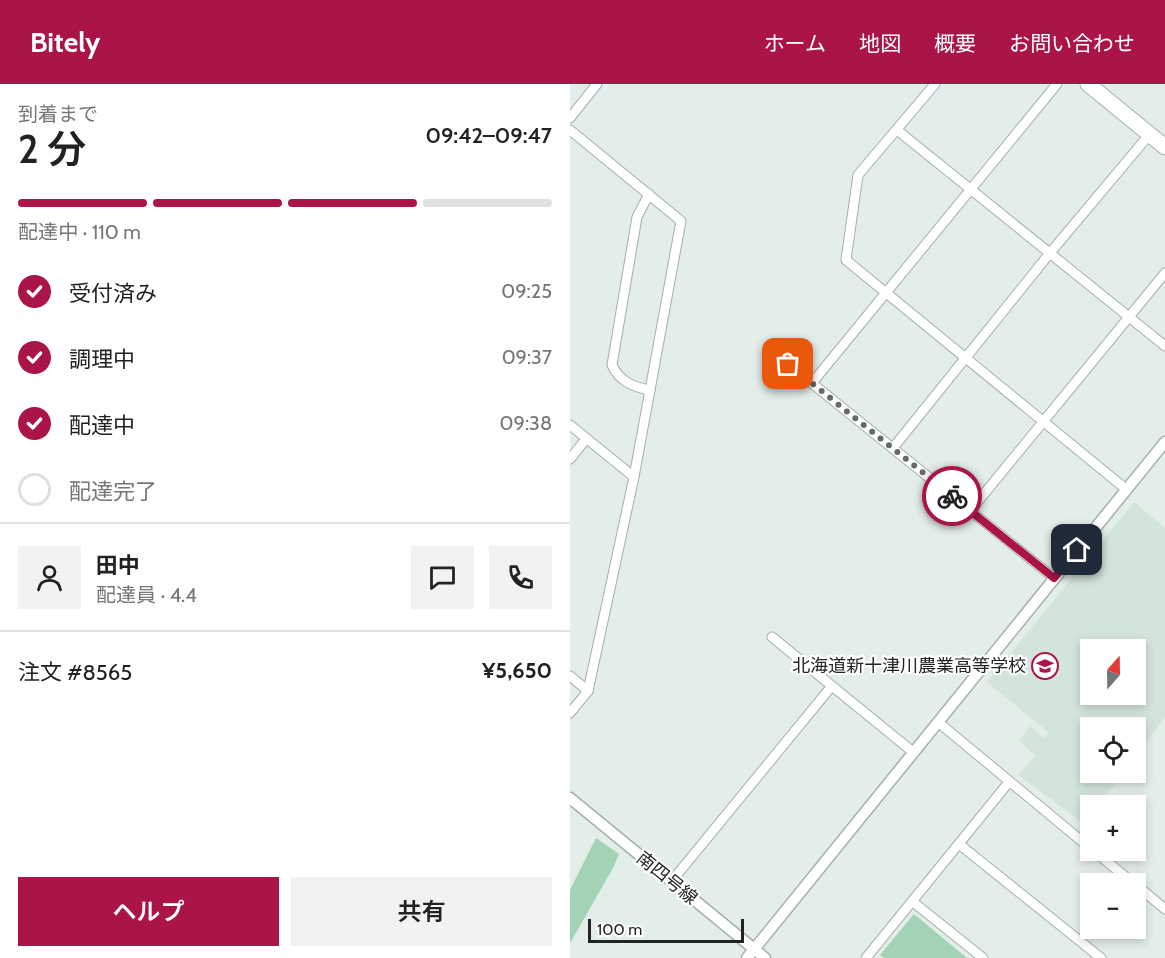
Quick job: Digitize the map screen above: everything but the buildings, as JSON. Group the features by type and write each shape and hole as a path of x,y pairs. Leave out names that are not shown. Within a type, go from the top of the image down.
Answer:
{"highway":[{"path":"1088,84 1165,147"}],"street":[{"path":"570,118 597,84"},
{"path":"935,84 858,175 846,260 1127,490"},
{"path":"812,383 1057,84"},
{"path":"570,130 681,221 634,477 588,691 570,713"},
{"path":"897,130 1165,346"},
{"path":"892,448 1149,135"},
{"path":"649,194 637,217 612,365 616,374 634,387 650,390"},
{"path":"970,511 1165,273"},
{"path":"788,364 1054,578"},
{"path":"570,425 634,477"},
{"path":"570,459 586,439"},
{"path":"751,954 1165,442"},
{"path":"772,637 913,752"},
{"path":"570,676 588,691"},
{"path":"671,882 831,687"},
{"path":"938,722 1080,839"},
{"path":"867,958 1009,782"},
{"name":"南四号線","path":"570,798 671,882 751,954 765,958"},
{"path":"959,844 1101,958"},
{"path":"1107,861 1121,873"},
{"path":"1146,893 1165,909"},
{"path":"913,902 983,958"}],"shaded area":[{"name":"北海道新十津川農業高等学校","path":"1134,502 1165,528 1165,717 1146,743 1146,717 1080,717 1080,783 1115,783 1106,795 1080,795 1080,821 1018,775 1035,755 1019,741 1030,726 1044,738 1049,733 987,682"}],"green space":[{"path":"596,838 619,854 570,943 570,890"},
{"path":"914,914 967,958 884,958 880,955"}],"way so far":[{"path":"788,364 952,496"}],"place":[{"name":"北海道新十津川農業高等学校","path":"1045,666"}],"route":[{"path":"952,496 1054,578 1077,550"}]}
